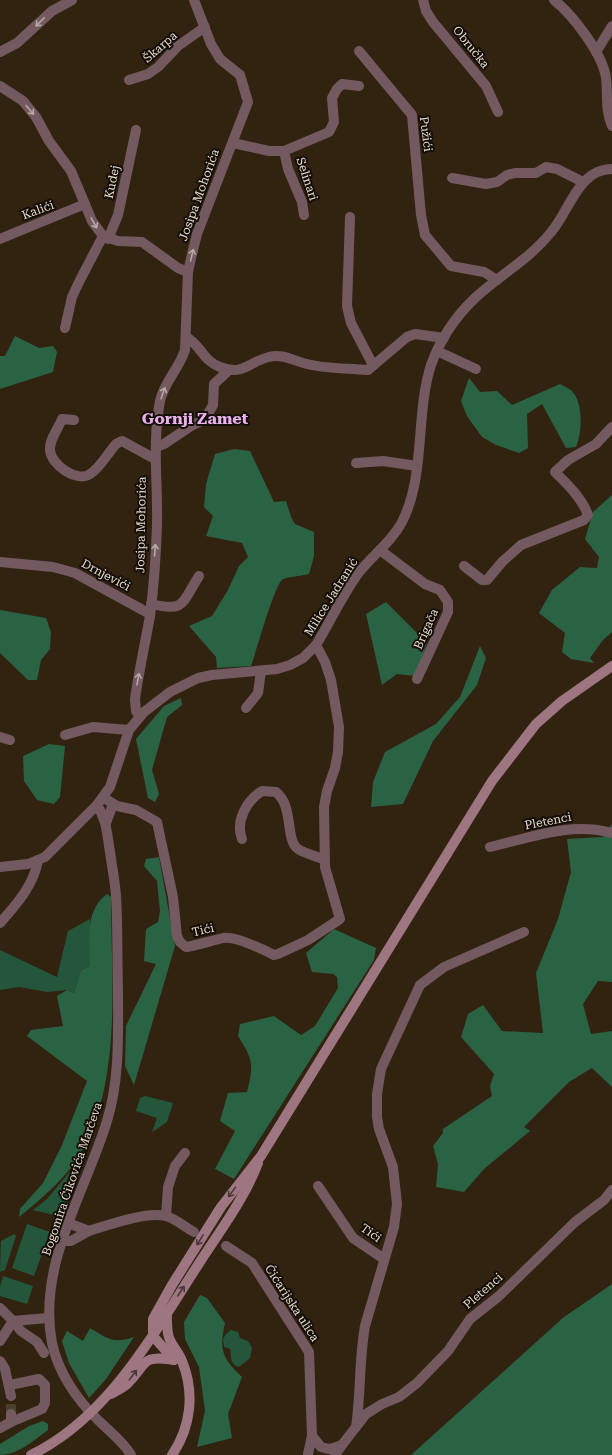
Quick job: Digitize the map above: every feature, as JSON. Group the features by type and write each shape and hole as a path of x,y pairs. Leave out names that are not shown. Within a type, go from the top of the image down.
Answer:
{"main road":[{"path":"187,1384 181,1369 153,1336 153,1319 161,1303 221,1207 261,1156 492,781 536,724 562,701 612,666"},
{"path":"31,1455 63,1436 103,1399 153,1336 232,1212 253,1176 261,1156"},
{"path":"167,1312 170,1340 182,1362 190,1408 189,1419 181,1441 172,1455"},
{"path":"153,1336 159,1336 170,1340"},
{"path":"103,1399 126,1385 148,1360 158,1357 174,1360"}],"street":[{"path":"0,52 17,43 52,11 72,0"},
{"name":"Josipa Mohorića","path":"139,716 136,711 135,699 150,609 157,524 155,459 160,400 168,380 182,361 186,337 188,272 197,234 248,102 246,90 240,75 220,59 211,44 194,0"},
{"name":"Obručka","path":"423,0 426,11 433,22 486,86 498,112"},
{"path":"554,0 569,14 596,52 609,74 606,109 612,126"},
{"path":"596,52 612,26"},
{"name":"Škarpa","path":"129,80 148,74 158,67 178,46 205,27"},
{"name":"Pužići","path":"359,51 412,115 421,215 425,235 450,266 484,272 497,280"},
{"name":"Selinari","path":"233,143 269,151 284,151 329,132 334,122 332,98 337,89 342,84 359,86"},
{"path":"0,86 23,102 36,117 49,141 71,171 92,221 106,238 142,242 178,268 188,272"},
{"name":"Kudej","path":"65,328 72,298 79,282 118,215 136,130"},
{"name":"Selinari","path":"284,151 288,169 302,202 304,216"},
{"path":"452,178 486,184 497,182 507,175 536,173 546,168 557,169 583,182"},
{"name":"Milice Jadranić","path":"128,730 139,716 170,692 198,678 222,674 261,671 290,666 303,658 316,645 356,576 392,538 403,521 417,466 425,387 437,351 444,338 470,303 539,248 555,227 583,182 597,171 612,169"},
{"name":"Kalići","path":"0,239 85,204"},
{"path":"350,217 348,306 351,323 373,365"},
{"path":"186,337 192,340 209,362 229,370 240,370 269,357 284,356 307,364 368,370 398,344 415,334 444,338"},
{"path":"437,351 476,369"},
{"path":"156,447 164,444 191,426 205,419 213,405 214,384 229,370"},
{"path":"74,420 62,419 50,444 50,452 54,461 71,473 80,477 90,474 116,444 122,442 155,459"},
{"path":"464,566 482,580 486,580 520,545 584,520 588,515 585,507 567,484 555,472 568,460 596,444 612,427"},
{"path":"356,463 383,461 417,466"},
{"name":"Brigača","path":"380,550 425,584 440,590 448,602 448,612 417,679"},
{"name":"Drnjevići","path":"0,562 53,567 76,573 150,609"},
{"path":"150,609 175,608 181,605 199,576"},
{"name":"Tići","path":"101,802 136,810 157,822 173,897 177,936 180,942 186,946 201,945 224,938 252,945 274,955 294,947 340,919 325,867 324,807 338,752 339,727 325,662 316,645"},
{"path":"246,708 258,693 261,671"},
{"path":"0,867 28,864 51,852 85,816 101,802 110,787 128,730 93,727 65,735"},
{"path":"242,839 239,827 243,814 250,800 262,791 276,792 285,802 293,844 298,850 325,860"},
{"name":"Bogomira Ćikovića Marčeva","path":"101,802 106,823 117,909 118,1015 116,1073 113,1100 106,1123 62,1241 49,1303 48,1318 58,1363 73,1391 85,1406 114,1434 131,1455"},
{"path":"106,823 113,804"},
{"name":"Pletenci","path":"490,847 574,828 597,828 612,833"},
{"path":"0,923 25,892 36,872 38,860"},
{"name":"Pletenci","path":"356,1427 360,1402 362,1339 394,1227 397,1204 394,1167 379,1129 377,1117 377,1094 381,1069 414,995 420,985 444,968 524,932"},
{"path":"166,1216 168,1187 175,1166 184,1153"},
{"name":"Tići","path":"318,1186 353,1238 370,1248 384,1259"},
{"name":"Pletenci","path":"335,1455 366,1414 382,1404 399,1397 417,1383 448,1351 470,1319 499,1296 576,1222 604,1200 612,1190"},
{"path":"62,1241 71,1241 89,1231 126,1220 147,1216 166,1216 194,1232"},
{"path":"68,1223 89,1231"},
{"name":"Ćićarijska ulica","path":"226,1246 252,1263 308,1352 312,1436 308,1454"},
{"path":"0,1308 13,1320 21,1331 37,1342 44,1353"},
{"path":"13,1320 48,1318"},
{"path":"0,1341 13,1320"},
{"path":"0,1361 10,1385 11,1396"},
{"path":"0,1428 11,1418 42,1409 44,1403 45,1385 40,1379 10,1385"},
{"path":"312,1436 325,1450"},
{"path":"308,1454 313,1448 325,1450 342,1445"}],"green space":[{"path":"15,336 39,348 53,346 57,352 53,372 0,389 0,356 5,356"},
{"path":"469,378 480,392 497,391 512,405 560,384 571,390 578,402 581,418 580,434 576,447 566,448 542,404 527,414 528,448 519,453 496,445 482,437 467,416 461,401"},
{"path":"234,449 250,451 274,502 286,501 295,524 314,532 314,556 309,574 284,579 279,585 274,594 251,666 217,668 216,657 189,626 212,616 228,590 239,566 248,557 242,543 206,536 213,516 204,507 206,484 215,454"},
{"path":"612,495 612,632 603,640 590,658 594,663 571,659 562,652 565,633 539,613 552,590 580,567 597,568 599,557 585,539 593,512"},
{"path":"386,602 427,643 415,676 397,674 382,685 366,614"},
{"path":"0,610 46,618 51,632 50,649 41,660 37,680 28,680 0,653"},
{"path":"480,646 486,658 477,685 433,741 403,804 371,807 373,782 385,752 436,724 460,697"},
{"path":"181,698 182,705 167,717 152,770 159,794 155,802 148,798 136,739 164,706"},
{"path":"49,744 65,746 60,797 54,804 37,800 24,781 23,756"},
{"path":"612,824 612,982 598,981 583,1004 591,1034 612,1031 612,1087 592,1068 569,1082 524,1127 530,1131 484,1169 464,1192 436,1187 438,1164 433,1146 443,1133 443,1129 492,1096 490,1086 494,1074 461,1037 468,1014 483,1005 502,1031 543,1033 536,973 558,919 571,872 567,839 603,837"},
{"path":"159,857 175,946 134,1085 125,1066 126,1026 156,964 144,961 146,929 158,922 160,911 157,881 144,866 146,859"},
{"path":"107,894 111,897 112,1030 103,1096 93,1127 73,1165 52,1189 19,1217 20,1209 43,1183 62,1145 87,1081 27,1036 31,1030 63,1026 57,996 67,990 74,993 81,970 90,966 89,937 92,918 100,901"},
{"path":"90,919 90,966 81,970 74,993 67,990 48,992 19,987 0,990 0,950 57,977 68,931"},
{"path":"334,929 376,948 374,960 234,1179 215,1169 235,1131 220,1121 228,1093 247,1092 251,1075 251,1062 247,1051 238,1036 240,1024 274,1016 301,1035 315,1026 338,988 337,977 333,974 312,972 306,953"},
{"path":"145,1096 173,1103 167,1122 152,1132 157,1118 136,1111 140,1098"},
{"path":"82,1164 62,1217 33,1210 47,1199 73,1168"},
{"path":"27,1224 50,1232 34,1276 12,1268"},
{"path":"14,1234 16,1236 5,1270 0,1272 1,1241"},
{"path":"3,1276 33,1286 27,1304 0,1296 0,1287"},
{"path":"612,1284 612,1455 411,1455 564,1317"},
{"path":"200,1295 207,1298 225,1323 222,1347 226,1359 242,1377 228,1414 232,1438 197,1447 205,1411 199,1367 185,1339 184,1322"},
{"path":"90,1328 115,1340 134,1337 106,1379 89,1398 69,1363 62,1341 67,1331 83,1341"},
{"path":"231,1330 238,1332 240,1338 248,1341 252,1348 250,1358 239,1367 232,1362 230,1349 224,1347 223,1339"},
{"path":"43,1421 48,1424 48,1430 19,1450 0,1455 0,1444 29,1426"}],"tunnel":[{"path":"11,1396 11,1414"}],"district":[{"name":"Gornji Zamet","path":"195,418"}]}
